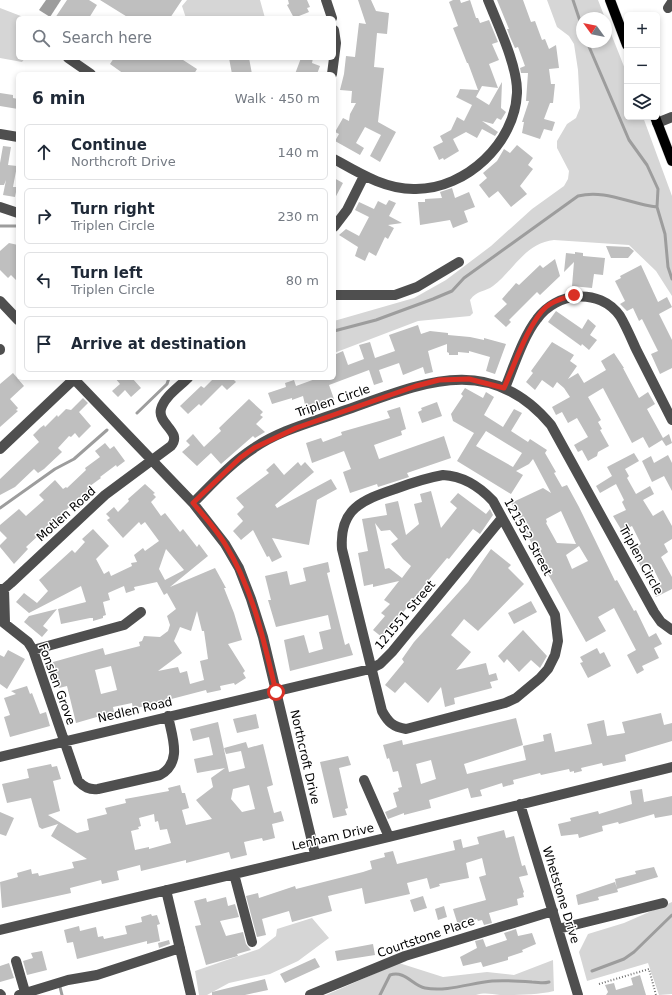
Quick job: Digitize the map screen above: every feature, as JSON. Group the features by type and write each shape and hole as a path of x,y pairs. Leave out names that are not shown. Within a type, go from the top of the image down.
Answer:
{"main road":[{"path":"610,0 624,37"},
{"path":"656,120 672,161"}],"street":[{"path":"326,0 331,16"},
{"path":"336,160 364,176 402,188 416,190 456,179 474,169 488,156 501,141 509,127 515,109 517,92 515,73 488,0"},
{"path":"71,60 88,72"},
{"path":"332,72 334,60"},
{"path":"660,119 672,117"},
{"path":"0,134 16,137"},
{"path":"336,224 347,210 364,176"},
{"path":"0,207 16,212"},
{"path":"336,295 395,295 417,287 459,262"},
{"path":"504,388 536,319 546,308 560,299 574,295 589,297 605,303 620,316 672,420"},
{"path":"0,301 16,318"},
{"name":"Triplen Circle","path":"193,503 240,458 254,448 296,428 416,386 439,380 469,379 504,388 532,405 551,425 654,612 662,622 672,630"},
{"path":"1,447 72,380"},
{"name":"Northcroft Drive","path":"76,380 193,503 225,544 239,568 258,619 315,854"},
{"path":"153,461 174,442 172,432 162,420 160,414 161,408 166,399 186,380"},
{"name":"Motlen Road","path":"2,589 105,495 153,461"},
{"name":"121552 Street","path":"443,475 460,478 484,491 502,518 555,615 558,641 555,655 548,669 526,690 505,704 406,729 397,728 385,718 370,669 342,549 341,537 344,524 350,513 360,503 368,498 426,478 443,475"},
{"name":"121551 Street","path":"276,692 370,669 380,664 392,652 502,518"},
{"name":"Fonslen Grove","path":"2,589 3,622 28,642 33,650 78,781 92,790 160,775 168,770 174,759 168,716"},
{"path":"33,650 124,625 141,612"},
{"name":"Nedlen Road","path":"0,757 64,740 276,692"},
{"name":"Lenham Drive","path":"0,930 389,837 672,767"},
{"path":"364,780 389,837"},
{"name":"Whetstone Drive","path":"520,804 578,995"},
{"path":"232,874 243,930"},
{"path":"232,874 252,942"},
{"path":"166,890 191,995"},
{"path":"558,929 663,903"},
{"name":"Courtstone Place","path":"310,995 405,956 553,911"},
{"path":"16,961 22,993 97,975 180,948"}],"path":[{"path":"599,984 648,969 656,995"}],"shaded area":[{"path":"46,0 61,0 51,16 39,10"},
{"path":"187,0 260,0 264,16 185,16 182,6"},
{"path":"547,0 598,0 603,12 576,12 576,48 612,48 612,36 624,66 624,120 644,120 672,196 672,296 656,271 629,245 554,240 535,246 520,258 493,286 473,297 470,300 473,313 470,316 418,321 336,352 336,320 414,298 446,280 491,246 532,209 564,186 568,179 569,171 557,148 557,141 567,124 576,118 580,108 578,70 574,44 569,36 557,27"},
{"path":"0,8 21,16 16,16 16,60 24,60 22,62 0,58"},
{"path":"672,902 672,994 659,995 648,963 587,981 579,952 588,934 624,923"},
{"path":"312,918 329,938 298,961 270,974 229,983 207,995 199,995 195,971 259,949 276,936 277,929"},
{"path":"553,960 554,991 548,992 514,995 485,993 476,995 326,995 399,963 443,977 487,972 514,975"}],"building":[{"path":"67,0 89,0 97,5 90,16 56,16"},
{"path":"100,0 182,0 171,16 126,16"},
{"path":"288,0 307,0 310,7 307,8 309,12 299,16 293,16 287,5 289,4"},
{"path":"358,0 371,0 376,11 389,13 387,34 377,33 374,67 384,68 378,122 396,132 380,162 370,156 381,135 365,127 356,143 364,148 360,155 336,142 339,134 336,132 336,130 343,118 349,121 350,114 356,103 351,103 352,91 340,90 346,56 355,57 359,23 366,24"},
{"path":"453,0 460,0 461,3 470,0 476,18 478,18 480,23 489,20 498,42 492,44 499,60 489,64 498,88 482,86 476,97 489,105 502,82 501,108 506,112 501,120 497,118 493,124 482,121 498,132 495,136 482,129 477,138 466,132 453,139 459,151 444,160 443,158 439,160 433,147 443,142 440,136 451,130 457,117 464,121 472,105 456,97 460,89 478,90 453,28 458,26 449,2"},
{"path":"497,0 523,0 531,22 535,21 542,40 545,39 549,49 556,45 559,68 549,69 551,84 555,84 553,103 550,103 544,119 555,122 552,131 544,129 540,139 522,133 524,122 522,122 529,101 526,101 528,73 521,73 520,68 525,66 518,47 515,48 510,37 507,29 509,29"},
{"path":"113,60 183,60 197,69 195,72 121,72 110,64"},
{"path":"229,60 249,60 252,72 232,72"},
{"path":"300,60 313,60 312,63 320,66 318,72 296,72"},
{"path":"0,93 13,95 13,98 16,99 16,109 0,106"},
{"path":"517,145 533,158 528,165 533,169 520,186 527,194 511,207 498,191 489,198 479,185 487,178 483,173 497,161 504,149 510,153"},
{"path":"3,146 11,147 8,165 16,166 13,187 16,187 15,197 3,195 6,180 4,185 0,185 0,163"},
{"path":"336,179 343,183 336,196"},
{"path":"452,188 455,198 469,192 475,207 464,211 468,222 453,228 450,220 420,225 418,202 425,202 425,199 442,198 440,192"},
{"path":"389,200 396,203 389,216 402,223 388,225 394,228 388,239 385,237 376,256 369,252 365,261 355,256 358,247 339,235 346,229 359,236 369,217 355,210 359,202 374,209 378,201 386,205"},
{"path":"9,243 16,245 16,280 11,275 8,278 0,270 0,251"},
{"path":"606,246 629,247 634,251 628,258 611,258"},
{"path":"575,252 583,253 583,256 605,258 603,275 594,274 592,288 572,286 574,262 564,272 566,253 575,254"},
{"path":"555,259 560,276 540,295 537,292 509,320 511,322 506,327 494,316 507,304 502,299 516,283 519,285 540,265 543,268"},
{"path":"641,265 658,302 667,297 672,307 659,314 672,340 672,368 660,374 651,354 658,351 642,319 639,321 633,308 627,311 620,304 625,301 615,281 621,278 620,276"},
{"path":"556,311 582,329 588,319 596,326 590,335 597,340 589,350 582,344 581,346 548,322"},
{"path":"418,325 421,334 430,331 448,333 448,335 484,340 484,338 506,344 495,374 486,371 490,357 469,351 469,353 458,352 458,355 449,355 447,352 447,344 428,351 433,372 425,374 423,367 403,375 399,363 379,370 383,382 374,385 369,370 329,385 334,399 306,409 303,396 272,404 268,393 286,387 285,383 294,380 296,386 312,380 336,380 336,354 343,351 348,365 364,359 359,345 370,342 375,358 395,351 389,335"},
{"path":"552,342 574,355 570,361 577,366 568,379 578,373 584,383 606,370 601,361 614,353 624,368 639,398 648,392 655,404 647,409 663,438 669,434 672,443 666,446 662,440 649,448 643,437 632,443 603,388 588,397 601,420 598,422 602,429 600,430 609,446 598,452 597,456 588,461 582,450 578,452 574,445 588,437 577,418 568,423 562,412 556,415 552,407 570,397 564,388 557,382 553,388 542,380 535,390 526,382 533,373 531,371"},
{"path":"13,373 16,377 16,380 19,380 24,386 10,399 18,408 16,410 18,411 0,427 0,384"},
{"path":"117,380 134,380 141,388 131,397 125,390 118,397 112,391 120,384"},
{"path":"212,380 234,380 236,382 227,390 222,385 201,406 199,404 188,414 180,406 201,386 204,388"},
{"path":"465,388 483,398 486,392 494,397 484,415 503,427 514,409 522,413 511,431 528,442 530,439 547,450 545,453 556,472 554,473 562,487 567,485 615,581 617,580 634,611 636,610 649,637 656,633 662,644 654,648 659,658 642,666 644,670 637,674 627,655 636,650 614,608 598,617 606,631 586,642 539,558 511,503 543,488 551,493 533,459 529,464 516,471 523,475 511,494 457,461 474,433 453,421 451,414 463,396 461,394","holes":["486,431 522,453 513,467 476,446","561,511 576,544 557,543 546,523 546,519","579,546 588,561 572,569 566,555"]},
{"path":"83,398 88,403 79,412 91,426 79,438 75,433 71,437 69,436 58,448 62,452 44,469 38,473 34,469 15,487 0,495 0,479 39,442 33,435 44,425 45,427 57,415 58,417 66,409 71,410"},
{"path":"249,399 263,412 260,415 263,417 256,424 265,432 255,438 253,436 221,464 211,453 197,466 182,452 190,445 186,441 193,434 204,447 221,431 219,428"},
{"path":"437,402 442,416 422,423 418,412 422,410 421,408"},
{"path":"400,407 406,429 401,431 402,435 374,445 379,459 444,436 451,458 407,473 409,477 378,487 377,484 350,493 343,472 351,469 344,451 312,463 306,443 321,438 323,442 342,435 341,432 390,418 387,411"},
{"path":"105,443 110,449 114,446 125,461 117,467 116,465 90,486 95,491 82,504 78,499 26,547 28,549 14,564 0,547 0,545 7,538 0,531 0,525 19,509 26,516 44,500 39,495 55,480 63,489 66,487 67,488 86,470 85,468 100,457 95,451"},
{"path":"634,453 639,461 625,469 629,476 627,478 636,494 650,486 654,494 643,500 653,516 663,510 672,526 672,539 664,544 668,552 661,557 672,577 672,589 656,597 652,589 661,584 651,564 642,569 637,559 644,556 638,546 641,544 632,526 622,531 613,516 626,510 622,502 624,500 616,484 600,493 596,486 612,476 607,467"},
{"path":"668,455 672,463 672,491 664,476 652,482 642,461 651,456 654,463"},
{"path":"298,462 301,466 305,462 314,472 275,505 277,508 331,479 337,489 317,500 309,545 272,538 282,557 272,562 269,556 267,557 253,530 241,540 233,531 243,521 237,514 244,507 236,498 269,473 266,470 274,463 284,475"},
{"path":"145,484 155,493 153,494 156,497 151,502 161,516 165,513 180,532 183,529 197,547 199,544 208,556 170,587 215,568 226,588 224,588 234,613 242,640 228,644 245,671 243,673 246,678 235,685 234,683 220,686 221,690 207,693 206,690 133,709 132,703 113,707 114,712 76,723 67,686 59,688 53,662 103,648 105,655 140,646 139,642 142,641 144,636 160,637 168,631 170,625 167,616 176,609 167,593 164,595 157,582 134,587 135,590 126,593 124,586 108,593 110,600 103,602 106,615 103,616 103,618 93,621 93,618 90,618 61,624 58,609 86,602 81,586 29,613 16,602 24,593 37,603 48,591 39,580 72,550 75,553 85,542 82,539 93,529 109,546 96,559 104,574 109,571 111,576 132,566 131,563 137,562 134,555 143,548 145,551 159,541 145,522 141,525 139,522 123,538 107,520 110,518 106,514 114,507 118,512 129,501 128,499","holes":["166,549 184,570 165,580 159,569","197,611 202,631 204,631 208,659 200,661 204,680 190,684 187,671 180,673 178,667 158,671 182,653 174,641 180,627 191,631","111,666 117,690 101,694 95,670"]},
{"path":"431,491 441,528 457,508 450,502 458,493 486,514 490,509 493,515 480,534 473,529 449,559 447,558 383,638 373,630 385,616 381,613 390,604 384,600 399,581 373,587 373,584 364,586 358,553 368,551 362,519 387,515 385,504 398,501 406,535 419,524 414,504 422,502 420,494","holes":["375,523 381,531 390,530 398,539 391,544 403,559 411,566 402,578 389,568 385,569"]},
{"path":"491,549 511,565 508,568 524,584 478,631 464,619 451,635 471,652 456,670 486,663 489,675 496,673 498,680 490,682 492,688 454,698 455,704 445,707 441,687 428,703 405,682 395,693 385,685 404,662 402,659 414,642 468,582"},
{"path":"328,562 330,572 327,573 345,645 349,643 353,655 290,671 284,640 304,635 309,653 323,649 319,632 331,629 328,615 276,627 268,600 271,600 265,576 287,571 290,585 306,581 303,568"},
{"path":"531,601 537,612 514,624 508,613"},
{"path":"57,609 43,626 48,630 42,637 24,622 29,616"},
{"path":"523,630 547,656 540,668 531,660 519,672 507,659 504,663 498,656"},
{"path":"597,648 600,654 604,652 611,666 588,678 580,663 583,662 580,657"},
{"path":"8,650 25,659 7,689 0,684 0,655 4,657"},
{"path":"27,686 30,694 32,693 40,714 46,712 50,726 10,737 4,717 10,715 4,698 16,694 11,691"},
{"path":"661,713 664,725 672,723 672,741 625,755 626,761 603,766 602,763 581,768 582,771 574,773 574,771 570,772 569,769 541,775 540,773 513,780 514,784 503,787 502,783 480,790 482,796 471,798 468,788 429,800 431,808 404,815 404,813 388,819 385,812 397,807 393,793 399,791 398,788 402,787 398,771 393,772 383,745 402,740 403,745 516,718 523,745 464,764 467,774 526,760 523,746 544,741 543,735 551,733 555,752 592,744 587,724 604,720 607,736 625,733 622,722","holes":["431,760 436,779 421,784 416,764"]},
{"path":"256,714 259,728 237,733 233,719"},
{"path":"218,722 229,772 245,768 241,751 226,754 224,748 246,742 248,748 263,744 273,785 267,787 274,813 281,811 284,821 272,824 275,838 263,841 262,838 244,842 247,855 231,859 229,852 186,863 186,860 141,871 140,865 117,871 119,880 102,884 101,880 70,888 71,893 2,908 0,882 18,877 17,873 31,869 32,874 38,873 39,876 74,868 72,862 87,859 51,836 58,824 42,829 39,827 31,798 7,803 2,784 29,778 27,769 51,764 52,767 57,766 61,779 53,781 60,811 48,815 77,833 89,830 87,819 107,814 105,808 126,803 125,799 169,791 168,788 180,785 182,793 185,793 189,808 182,810 186,825 212,819 196,800 213,787 211,778 225,768 197,773 194,759 213,755 209,737 193,741 190,729","holes":["249,785 255,809 242,812 231,799 233,789","154,814 155,822 158,821 160,830 167,829 171,843 149,849 149,847 135,850 131,831 139,829 138,827 141,826 139,818"]},
{"path":"348,756 351,765 339,768 348,808 345,809 347,815 333,818 320,762"},
{"path":"642,789 644,802 672,796 672,815 655,818 654,814 619,824 618,822 602,826 603,831 579,838 578,834 561,836 558,824 571,821 570,818 598,811 599,814 632,804 630,791"},
{"path":"0,812 14,818 6,836 0,834"},
{"path":"504,830 506,838 514,836 522,866 525,865 528,875 519,877 524,892 524,897 517,899 518,905 489,913 492,923 484,925 482,920 478,921 477,919 458,925 453,909 486,900 479,877 486,875 482,858 466,863 469,878 439,884 440,886 430,889 427,878 407,883 410,894 365,904 362,888 328,896 332,911 292,922 289,911 262,919 266,935 257,937 246,896 258,893 259,898 295,886 296,889 363,872 372,869 370,861 385,857 384,853 393,851 397,864 455,850 453,841 461,839 463,848 479,844 477,837"},
{"path":"654,867 658,877 617,889 615,879 636,874 635,871"},
{"path":"615,882 618,892 598,897 599,900 578,905 576,895"},
{"path":"423,896 427,908 414,912 410,900"},
{"path":"226,897 228,906 235,904 239,917 220,921 226,936 243,932 246,944 251,950 237,954 238,956 206,965 195,926 201,925 194,901 206,898 207,902"},
{"path":"444,906 447,917 438,920 435,909"},
{"path":"151,914 152,916 157,915 160,924 157,925 160,941 147,944 147,941 77,959 73,942 67,943 64,930 79,926 80,931 96,927 98,937 103,936 104,939 127,934 125,926 142,922 141,917"},
{"path":"516,929 518,936 532,933 536,944 522,950 523,952 508,957 508,960 483,967 481,962 463,966 460,957 477,948 475,941 483,939 486,947 507,940 504,933"},
{"path":"169,940 170,944 159,948 158,943"},
{"path":"373,944 375,955 337,961 335,951"},
{"path":"42,951 47,970 27,975 23,961 33,958 31,953"},
{"path":"315,958 320,967 285,983 280,974"},
{"path":"9,963 14,978 0,982 0,966"},
{"path":"640,975 646,995 606,995 608,992 605,985 614,983 616,990 633,985 631,978"},
{"path":"265,979 268,990 245,995 212,995 212,992"}],"waterway":[{"path":"573,0 577,12"},
{"path":"590,48 629,140 647,165 658,189 657,207 665,234 668,267 672,279"},
{"path":"336,330 376,320 452,291 464,278 578,196 598,194 657,207"},
{"path":"0,226 16,226"},
{"path":"137,413 167,384 168,380"},
{"path":"0,508 55,469 74,459 107,430"},
{"path":"592,971 624,959 634,952 672,915"},
{"path":"380,995 390,975 395,974 405,976 421,987 433,989 450,988 492,981 549,982"},
{"path":"60,987 62,995"}],"route":[{"path":"276,692 256,613 239,568 225,544 193,503 240,458 271,438 296,428 416,386 439,380 469,379 504,388 536,319 546,308 560,299 574,295"}]}
